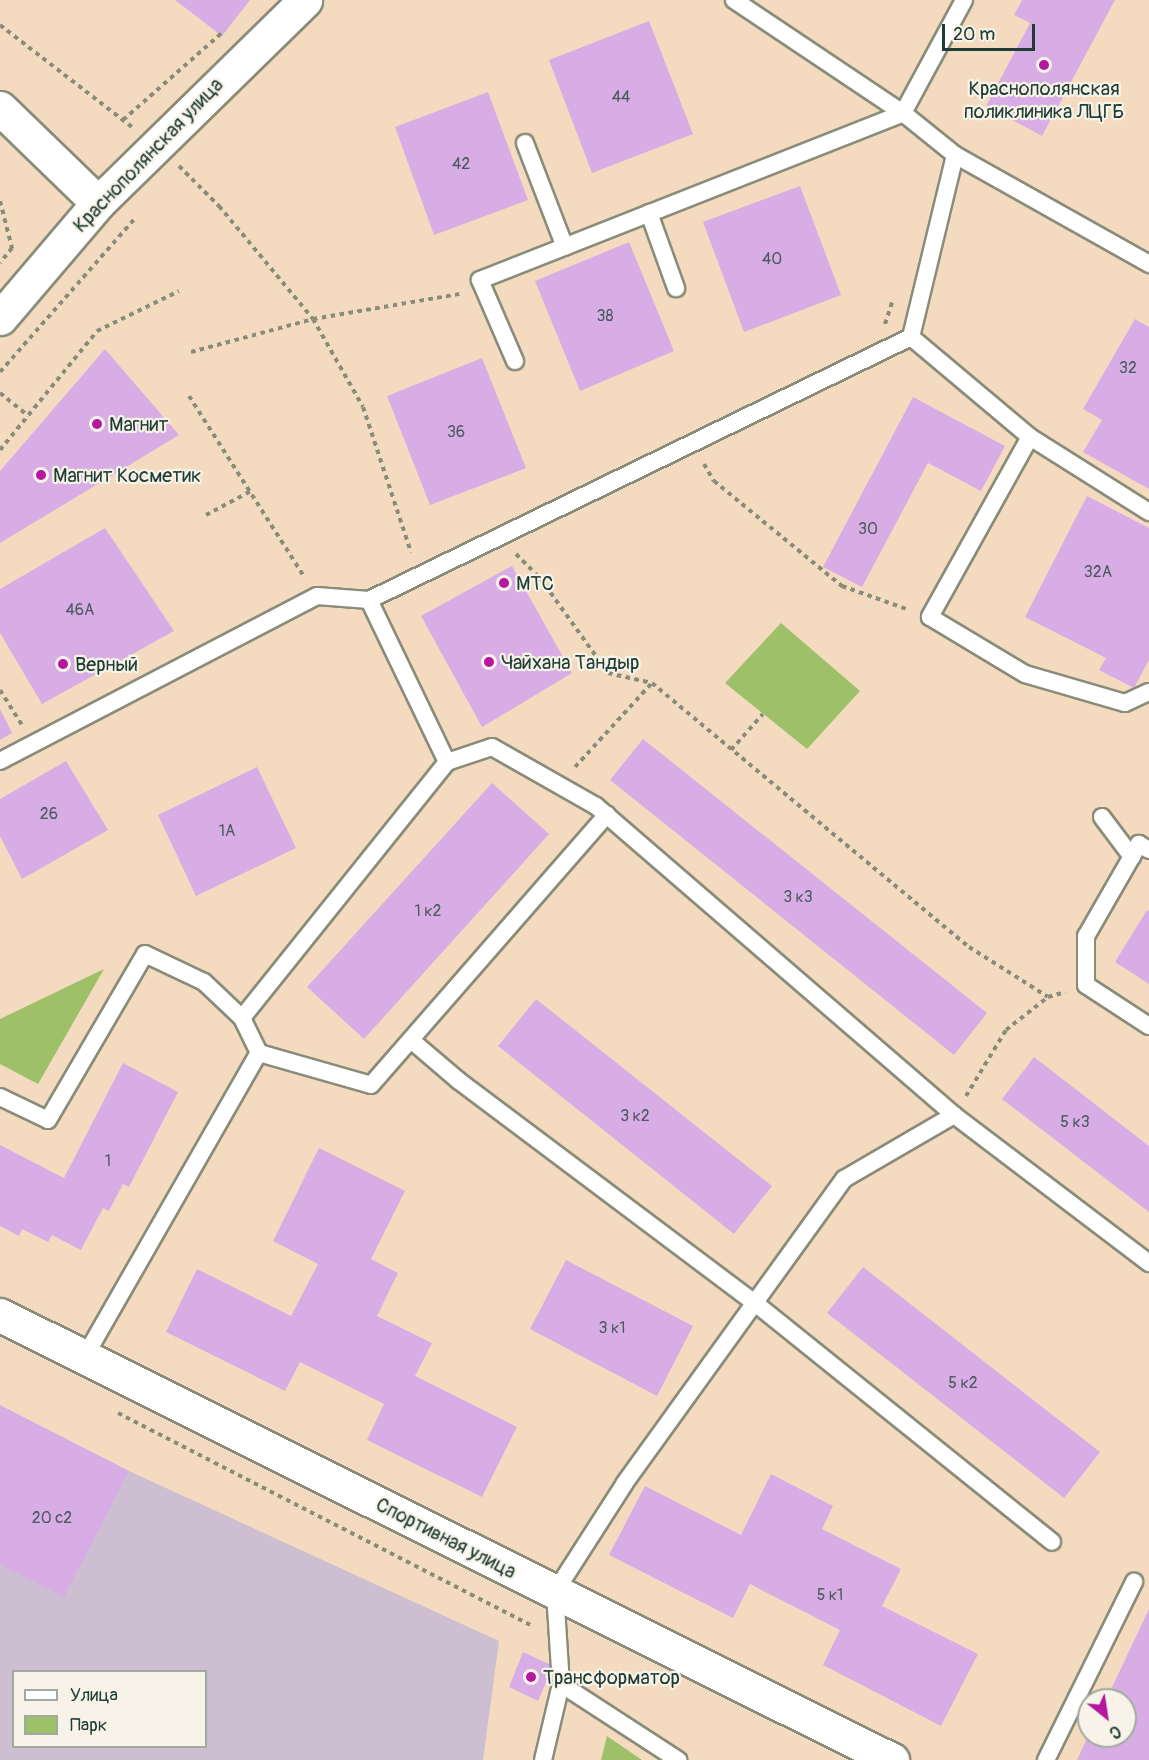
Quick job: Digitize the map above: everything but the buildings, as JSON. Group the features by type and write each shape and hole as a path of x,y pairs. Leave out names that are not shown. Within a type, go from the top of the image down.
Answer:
{"street":[{"name":"Краснополянская улица","path":"0,318 98,203 305,0"},
{"path":"0,108 98,203"},
{"name":"Спортивная улица","path":"0,1315 892,1760"}],"lane":[{"path":"734,0 903,113 955,155 1149,264"},
{"path":"515,361 480,280 903,113 964,0"},
{"path":"525,142 566,246"},
{"path":"912,337 955,155"},
{"path":"649,213 676,288"},
{"path":"912,337 1030,437 1149,512"},
{"path":"0,761 32,742 317,596 369,600 912,337"},
{"path":"1030,437 930,617 1025,674 1125,703 1149,692"},
{"path":"369,600 447,762"},
{"path":"242,1018 447,762 492,747 607,814 954,1115 1149,1263"},
{"path":"0,1097 48,1120 145,954 204,982 242,1018 260,1053 371,1085 607,814"},
{"path":"1102,817 1132,857"},
{"path":"1149,850 1139,844 1086,936 1086,985 1149,1026"},
{"path":"411,1040 459,1081 754,1303 1052,1542"},
{"path":"84,1358 260,1053"},
{"path":"543,1760 561,1684 555,1592 625,1484 844,1179 954,1115"},
{"path":"1046,1760 1134,1582"},
{"path":"561,1684 678,1760"}],"path":[{"path":"123,120 233,22"},
{"path":"0,25 156,144 219,206 313,319 363,407 412,555 423,550"},
{"path":"0,201 12,248 0,263"},
{"path":"0,372 136,217"},
{"path":"191,352 313,319 484,290"},
{"path":"0,450 97,332 179,291"},
{"path":"883,331 894,297"},
{"path":"0,393 28,416"},
{"path":"189,396 317,596"},
{"path":"692,443 714,481 842,586 930,617"},
{"path":"206,515 251,491"},
{"path":"500,537 540,578 608,673 652,684 969,947 1048,997"},
{"path":"558,784 652,684"},
{"path":"0,690 32,742"},
{"path":"731,750 763,714"},
{"path":"954,1115 1006,1030 1048,997 1086,985"},
{"path":"116,1412 558,1638"}],"shaded area":[{"path":"0,1406 129,1471 499,1641 483,1760 0,1760"}],"green space":[{"path":"781,623 860,691 807,749 725,683"},
{"path":"104,969 38,1084 0,1064 0,1019"},
{"path":"607,1736 642,1760 601,1760"}],"place":[{"name":"Краснополянская поликлиника ЛЦГБ","path":"1044,65"},
{"name":"Магнит","path":"97,424"},
{"name":"Магнит Косметик","path":"41,475"},
{"name":"МТС","path":"504,583"},
{"name":"Чайхана Тандыр","path":"489,662"},
{"name":"Верный","path":"63,664"},
{"name":"Трансформатор","path":"531,1677"}]}
